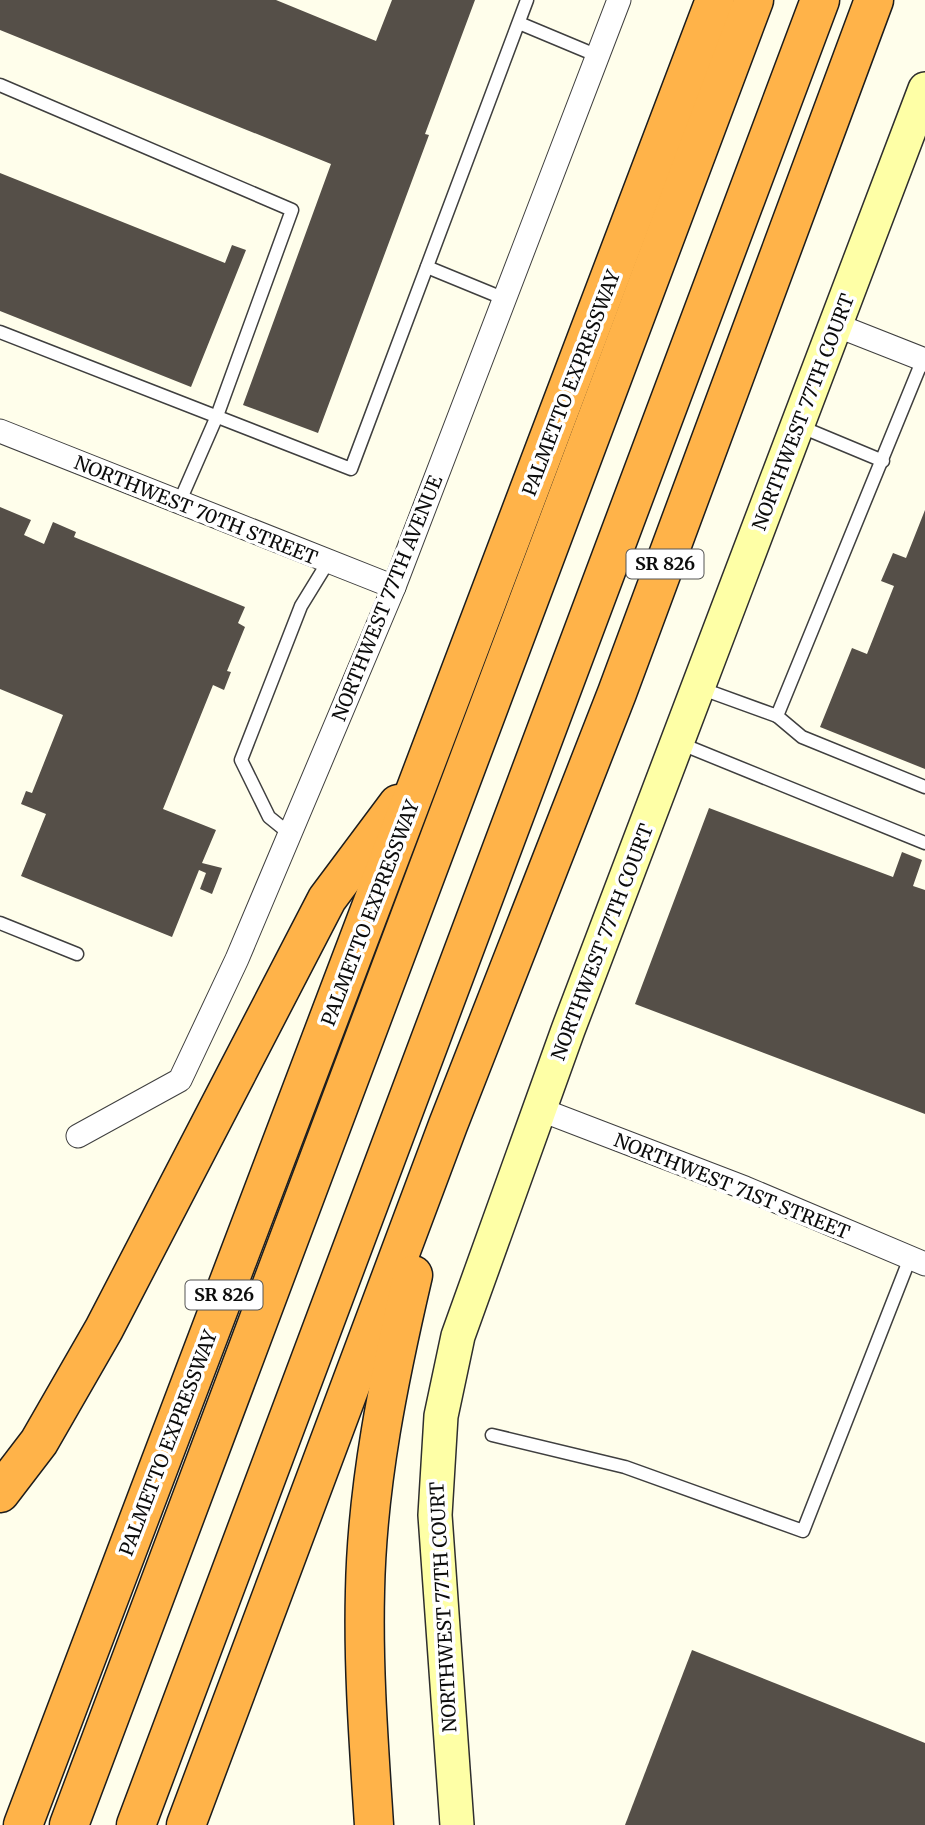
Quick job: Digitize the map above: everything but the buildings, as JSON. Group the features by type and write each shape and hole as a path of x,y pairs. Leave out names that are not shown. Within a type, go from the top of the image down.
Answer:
{"highway":[{"name":"PALMETTO EXPRESSWAY","path":"23,1825 715,0"},
{"path":"69,1825 754,0"},
{"path":"136,1825 820,0"},
{"name":"SR 826","path":"186,1825 448,1125 617,692 874,0"},
{"path":"0,1493 38,1442 104,1329 327,899 426,766"},
{"path":"374,1825 365,1590 374,1478 392,1366 448,1125"}],"street":[{"name":"NORTHWEST 77TH AVENUE","path":"78,1136 180,1080 237,959 394,587 620,0"},
{"name":"NORTHWEST 77TH COURT","path":"457,1825 436,1561 435,1472 441,1416 463,1317 676,742 797,425 919,123 925,89"},
{"path":"836,325 924,360"},
{"name":"NORTHWEST 70TH STREET","path":"0,431 394,587"},
{"name":"NORTHWEST 71ST STREET","path":"539,1109 745,1188 918,1261"}],"lane":[{"path":"0,332 351,468 527,0"},
{"path":"519,23 598,56"},
{"path":"0,86 292,210 216,416 178,503"},
{"path":"427,267 505,299"},
{"path":"777,716 924,360"},
{"path":"797,425 883,461"},
{"path":"290,834 269,817 241,760 301,606 328,562"},
{"path":"697,687 777,716 802,737 925,787"},
{"path":"676,742 925,843"},
{"path":"0,923 77,954"},
{"path":"492,1435 625,1467 803,1531 918,1261"}]}
